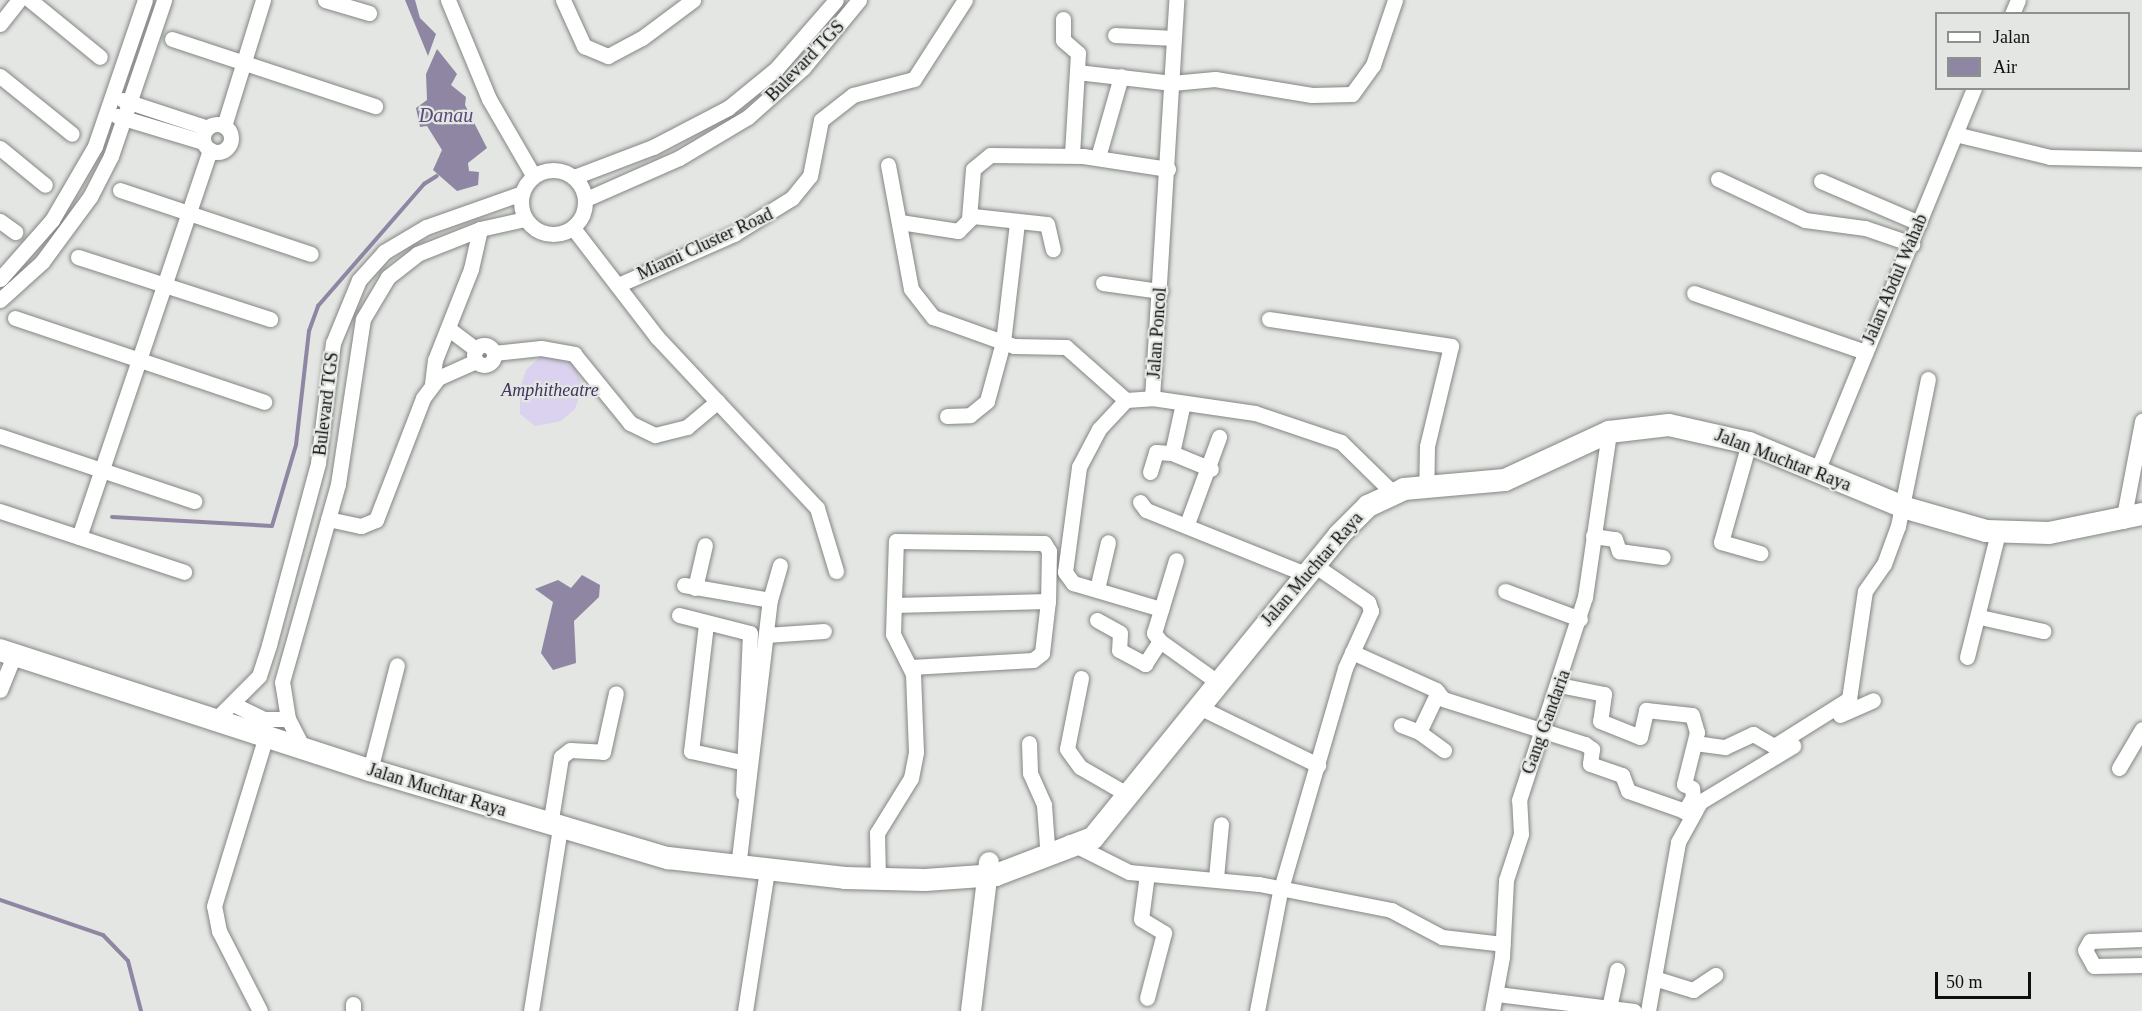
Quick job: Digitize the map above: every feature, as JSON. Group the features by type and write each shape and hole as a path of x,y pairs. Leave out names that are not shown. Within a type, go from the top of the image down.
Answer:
{"highway":[{"name":"Jalan Muchtar Raya","path":"7,652 370,770 555,827 668,858 767,870 882,880 989,869 1062,844 1093,838 1108,814 1127,794 1216,681 1309,569 1356,517 1394,493 1434,485 1522,476 1609,432 1669,425 1749,443 1902,507 2006,534 2133,518"}],"main road":[{"path":"971,1011 989,869"}],"street":[{"path":"0,24 19,0"},
{"path":"30,0 100,57"},
{"path":"0,279 74,186 108,113 145,0"},
{"path":"0,300 69,230 101,177 131,103 164,0"},
{"path":"79,537 211,137 244,62 263,0"},
{"path":"325,0 369,13"},
{"path":"448,0 489,99 533,176"},
{"path":"563,0 584,46 608,56 642,38 693,0"},
{"name":"Bulevard TGS","path":"574,177 653,147 728,108 776,69 836,0"},
{"name":"Bulevard TGS","path":"586,199 679,158 748,117 809,62 859,0"},
{"name":"Miami Cluster Road","path":"618,285 734,234 792,198 810,176 821,120 853,95 914,80 965,0"},
{"name":"Jalan Poncol","path":"1176,0 1168,170 1152,398 1255,413 1341,442 1394,493"},
{"path":"1077,72 1172,83 1207,78 1312,94 1352,94 1373,65 1395,0"},
{"path":"1063,19 1063,40 1077,49 1072,155"},
{"path":"1115,35 1174,39"},
{"path":"172,39 375,106"},
{"path":"0,76 72,134"},
{"path":"1098,157 1121,76"},
{"name":"Jalan Abdul Wahab","path":"1817,471 1912,244 1973,90"},
{"path":"114,97 211,137"},
{"path":"108,113 211,137"},
{"path":"1955,134 2050,157 2142,159"},
{"path":"0,148 45,185"},
{"path":"900,222 958,231 969,218 974,169 984,158 1072,155 1098,157 1168,170"},
{"path":"888,165 911,289 922,308 941,322 981,330 1002,342 1066,347 1126,400"},
{"path":"554,169 574,177 586,199 573,228 542,232 525,219 522,194 533,176 554,169"},
{"path":"1718,179 1805,220 1865,228 1912,244"},
{"path":"1821,181 1919,223"},
{"path":"120,190 311,254"},
{"name":"Bulevard TGS","path":"215,720 235,705 259,676 293,568 318,463 333,343 359,280 384,252 417,233 522,194"},
{"path":"969,218 1050,225 1053,249"},
{"name":"Bulevard TGS","path":"303,748 288,719 282,682 315,573 328,519 363,319 402,264 480,229 525,219"},
{"path":"0,221 15,232"},
{"path":"947,416 970,415 984,407 1002,342 1017,222"},
{"path":"573,228 618,285 718,402 817,508 836,571"},
{"path":"328,519 361,526 376,520 432,384 435,360 449,329 480,229"},
{"path":"78,257 270,319"},
{"path":"1103,283 1160,291"},
{"path":"1694,293 1865,352"},
{"path":"15,318 264,402"},
{"path":"1269,318 1451,346 1427,446 1434,485"},
{"path":"449,329 476,355"},
{"path":"432,384 489,346 494,353 542,348 574,354 630,423 655,435 687,427 718,402"},
{"path":"1648,1011 1670,864 1685,811 1696,799 1845,707 1849,699 1865,591 1884,564 1902,507 1928,379"},
{"path":"1152,398 1126,400 1099,429 1074,486 1065,572 1073,583 1161,609"},
{"path":"1172,453 1183,403"},
{"path":"2133,518 2142,421"},
{"name":"Gang Gandaria","path":"1492,1011 1497,994 1503,944 1506,880 1521,834 1519,800 1580,619 1609,432"},
{"path":"0,435 194,501"},
{"path":"1187,524 1211,469 1219,437"},
{"path":"1749,443 1721,542 1761,553"},
{"path":"1150,472 1156,452 1172,453 1211,469"},
{"path":"1140,502 1146,510 1309,569 1371,606 1352,652 1280,892 1257,1011"},
{"path":"0,511 184,572"},
{"path":"1967,657 2006,534"},
{"path":"1593,536 1615,539 1619,551 1663,556"},
{"path":"882,880 877,833 912,778 916,752 911,667 893,634 893,547 903,540 1044,543 1049,551 1045,644 1033,660 911,667"},
{"path":"1097,589 1108,542"},
{"path":"705,544 690,586 770,600"},
{"path":"1176,560 1154,633 1161,641 1216,681"},
{"path":"747,764 770,600 780,565"},
{"path":"293,568 315,573"},
{"path":"1505,591 1580,619"},
{"path":"894,605 1048,601"},
{"path":"279,614 298,623"},
{"path":"680,615 706,624 750,633 747,796 738,867"},
{"path":"1980,617 2043,631"},
{"path":"1097,620 1120,632 1119,650 1142,664 1161,641"},
{"path":"706,624 691,751 747,764"},
{"path":"766,634 824,631"},
{"path":"0,690 7,652"},
{"path":"1352,652 1438,692 1443,699 1589,746 1590,764 1622,775 1628,791 1685,811"},
{"path":"370,770 397,665"},
{"path":"259,676 282,682"},
{"path":"1081,678 1066,734 1069,755 1127,794"},
{"path":"1559,685 1604,694 1600,721 1640,737 1646,710 1692,715 1695,743 1684,784 1692,788 1696,799 1670,864"},
{"path":"1419,732 1438,692"},
{"path":"531,1011 555,827 561,757 570,750 603,752 616,693"},
{"path":"1695,743 1725,747 1754,734 1774,746 1845,707 1873,700"},
{"path":"235,705 264,719 288,719"},
{"path":"1197,706 1318,765"},
{"path":"1401,725 1419,732 1444,750"},
{"path":"2119,768 2142,729"},
{"path":"260,1011 219,930 214,906 266,736"},
{"path":"1029,743 1030,773 1062,844 1147,874 1216,878 1280,892 1391,910 1442,937 1503,944"},
{"path":"1216,878 1221,824"},
{"path":"745,1011 767,870"},
{"path":"1147,874 1141,919 1164,933 1147,998"},
{"path":"2142,939 2090,941 2085,950 2094,966 2142,965"},
{"path":"1609,1008 1617,970"},
{"path":"1654,978 1693,990 1715,975"},
{"path":"1497,994 1634,1011"}],"green space":[{"name":"Amphitheatre","path":"541,356 573,363 583,387 575,409 561,421 535,426 520,414 520,388 526,370"}],"water":[{"path":"405,0 415,0 420,18 436,34 428,56"},
{"name":"Danau","path":"437,49 457,74 451,85 466,97 465,105 487,148 468,163 469,171 479,172 478,185 457,191 433,170 442,150 427,126 420,127 416,108 427,100 426,74"},
{"path":"582,575 600,585 599,597 574,621 576,663 553,670 541,653 553,602 535,589 558,580 571,588"}],"waterway":[{"path":"112,517 272,526 296,445 309,331 318,306 424,184 437,176"},
{"path":"0,900 103,935 128,961 141,1011"}]}
